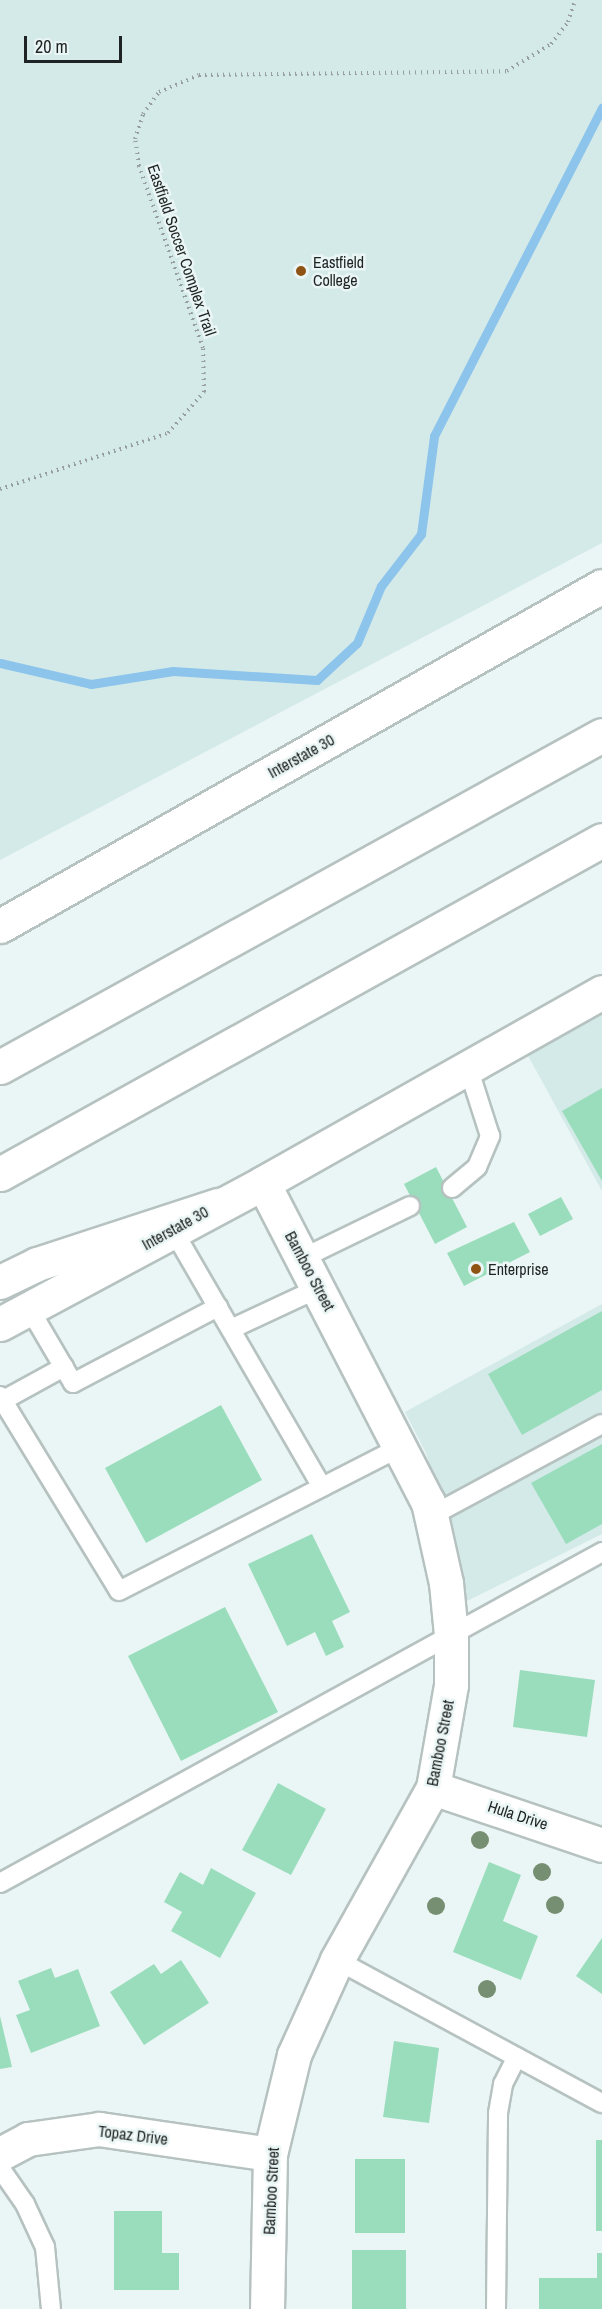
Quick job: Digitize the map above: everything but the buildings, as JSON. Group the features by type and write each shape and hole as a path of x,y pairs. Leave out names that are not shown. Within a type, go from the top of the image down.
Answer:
{"main road":[{"name":"Interstate 30","path":"0,926 602,586"},
{"path":"0,1067 602,735"},
{"path":"0,1174 602,840"},
{"name":"Interstate 30","path":"0,1324 263,1182 602,992"},
{"name":"Bamboo Street","path":"263,1182 400,1447 431,1516 446,1583 451,1635 451,1685 433,1788 337,1960 294,2055 270,2154 267,2309"},
{"path":"0,1282 37,1264 218,1205"},
{"name":"Hula Drive","path":"433,1788 602,1845"},
{"name":"Topaz Drive","path":"0,2154 28,2139 99,2129 270,2154"}],"lane":[{"path":"452,1188 477,1167 490,1136 468,1068"},
{"path":"303,1258 410,1206"},
{"path":"173,1230 322,1487"},
{"path":"231,1329 319,1288"},
{"path":"29,1308 74,1383 218,1307"},
{"path":"64,1367 1,1400 119,1591 400,1447"},
{"path":"431,1516 602,1424"},
{"path":"0,1883 602,1552"},
{"path":"337,1960 602,2103"},
{"path":"496,2309 498,2112 503,2084 517,2057"},
{"path":"0,2168 25,2204 45,2247 52,2282 51,2309"}],"path":[{"name":"Eastfield Soccer Complex Trail","path":"0,489 168,434 204,392 202,348 139,166 135,139 143,114 159,92 199,75 507,70 551,44 568,22 575,0"}],"shaded area":[{"name":"Eastfield College","path":"0,0 602,0 602,543 0,860"},
{"path":"602,1009 602,1191 526,1052"},
{"path":"602,1304 602,1534 463,1603 448,1523 426,1453 405,1412"}],"waterway":[{"path":"0,663 91,684 173,671 317,680 357,643 381,586 421,534 434,436 602,108"}],"place":[{"name":"Eastfield College","path":"301,271"},
{"name":"Enterprise","path":"476,1269"}]}
